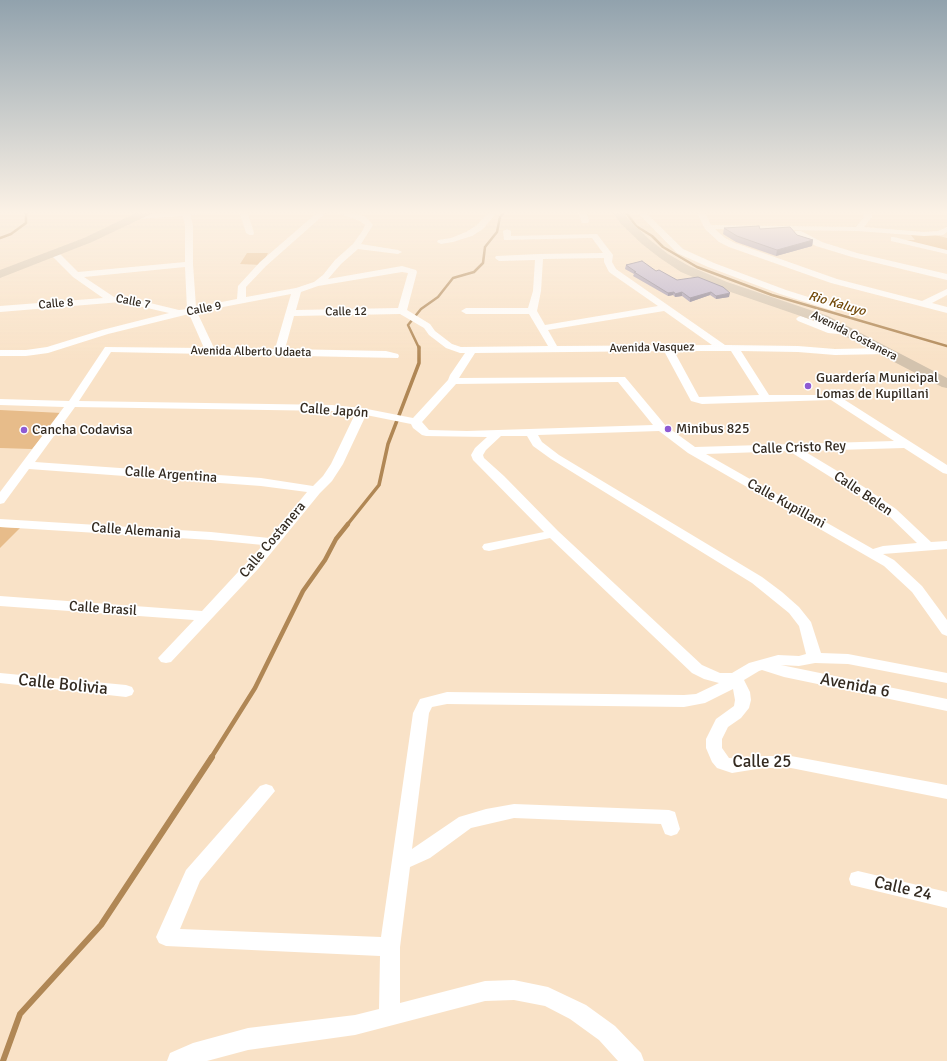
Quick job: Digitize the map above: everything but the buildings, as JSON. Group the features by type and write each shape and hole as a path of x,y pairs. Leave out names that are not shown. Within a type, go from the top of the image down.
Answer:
{"main road":[{"path":"0,274 35,261"},
{"name":"Avenida Costanera","path":"671,261 685,269 723,285 811,314 947,384"}],"street":[{"name":"Calle 7","path":"62,261 76,274 111,299 121,299 179,313"},
{"path":"189,261 192,311 210,351"},
{"path":"242,299 242,286 267,261"},
{"path":"317,284 326,277 340,261"},
{"path":"539,261 537,291 532,311 554,349"},
{"path":"608,261 612,270 722,348"},
{"path":"701,261 776,289 834,308"},
{"path":"775,261 834,281 947,310"},
{"path":"875,261 947,277"},
{"path":"76,274 189,264"},
{"name":"Calle 9","path":"1,355 48,350 105,332 179,313 242,299 297,290 317,284 402,269 413,272 402,311"},
{"path":"279,353 297,290"},
{"path":"925,304 947,292"},
{"name":"Calle 8","path":"0,308 111,299"},
{"path":"542,328 665,308"},
{"name":"Calle 12","path":"291,313 402,311"},
{"name":"Avenida Vasquez","path":"402,311 427,326 432,334 456,349 722,348 798,349 835,352 885,351"},
{"path":"466,311 532,311"},
{"path":"801,319 831,331 848,332"},
{"path":"667,348 695,399 702,401 724,401 766,398 833,397 906,444 944,466"},
{"name":"Avenida Alberto Udaeta","path":"72,404 108,349 386,354 394,356"},
{"path":"473,349 455,375 453,381 416,422 426,434 662,428"},
{"path":"734,349 766,398"},
{"name":"Calle Kupillani","path":"453,381 621,379 662,428 692,451 889,563 917,589 947,631"},
{"name":"Calle Japón","path":"0,402 332,408 365,411 416,422"},
{"path":"0,500 72,404"},
{"name":"Calle Costanera","path":"166,658 253,566 316,490 328,478 365,411"},
{"path":"530,431 537,444 555,457 757,580 776,595 794,610 806,625 815,658"},
{"path":"498,433 481,448 477,455 479,460 500,479 553,534 697,669 709,675 720,678 735,678"},
{"name":"Calle Cristo Rey","path":"692,451 793,449 906,444"},
{"name":"Calle Belen","path":"793,449 860,490 892,512 928,547"},
{"name":"Calle Argentina","path":"26,464 267,483 316,490"},
{"name":"Calle Alemania","path":"0,523 211,536 272,542"},
{"path":"489,547 553,534"},
{"path":"873,553 883,550 947,546"},
{"name":"Calle Brasil","path":"0,601 205,616"},
{"path":"389,1015 390,947 421,713 426,703 447,698 684,701 698,699 725,687 735,678 754,667 778,660 799,661 815,658 848,659 947,678"},
{"name":"Avenida 6","path":"763,665 784,672 947,705"},
{"name":"Calle Bolivia","path":"0,678 126,691"},
{"name":"Calle 25","path":"735,678 742,692 743,700 741,708 722,723 714,739 714,748 718,757 724,763 732,766 741,766 776,761 791,762 947,792"},
{"path":"266,791 193,876 166,937 390,947"},
{"path":"401,862 423,853 465,822 486,816 514,811 669,817 671,829"},
{"name":"Calle 24","path":"858,879 947,900"},
{"path":"178,1061 193,1054 248,1039 355,1025 485,991 514,990 548,997 578,1012 607,1033 633,1061"}],"shaded area":[{"path":"242,261 264,261 262,265 240,264"},
{"name":"Cancha Codavisa","path":"0,410 62,413 32,449 0,448"},
{"path":"0,527 20,528 0,548"}],"waterway":[{"path":"419,348 408,325 421,309 438,297 453,278 474,272 483,263 483,261"},
{"name":"Rio Kaluyo","path":"686,261 697,267 772,295 947,346"},
{"path":"347,525 379,485 388,444 419,363 419,348"},
{"path":"211,758 255,688 303,591 325,560 336,539 348,524"},
{"path":"3,1061 20,1014 101,925 212,757"}],"place":[{"name":"Guardería Municipal Lomas de Kupillani","path":"808,386"},
{"name":"Minibus 825","path":"668,429"},
{"name":"Cancha Codavisa","path":"24,430"}]}
